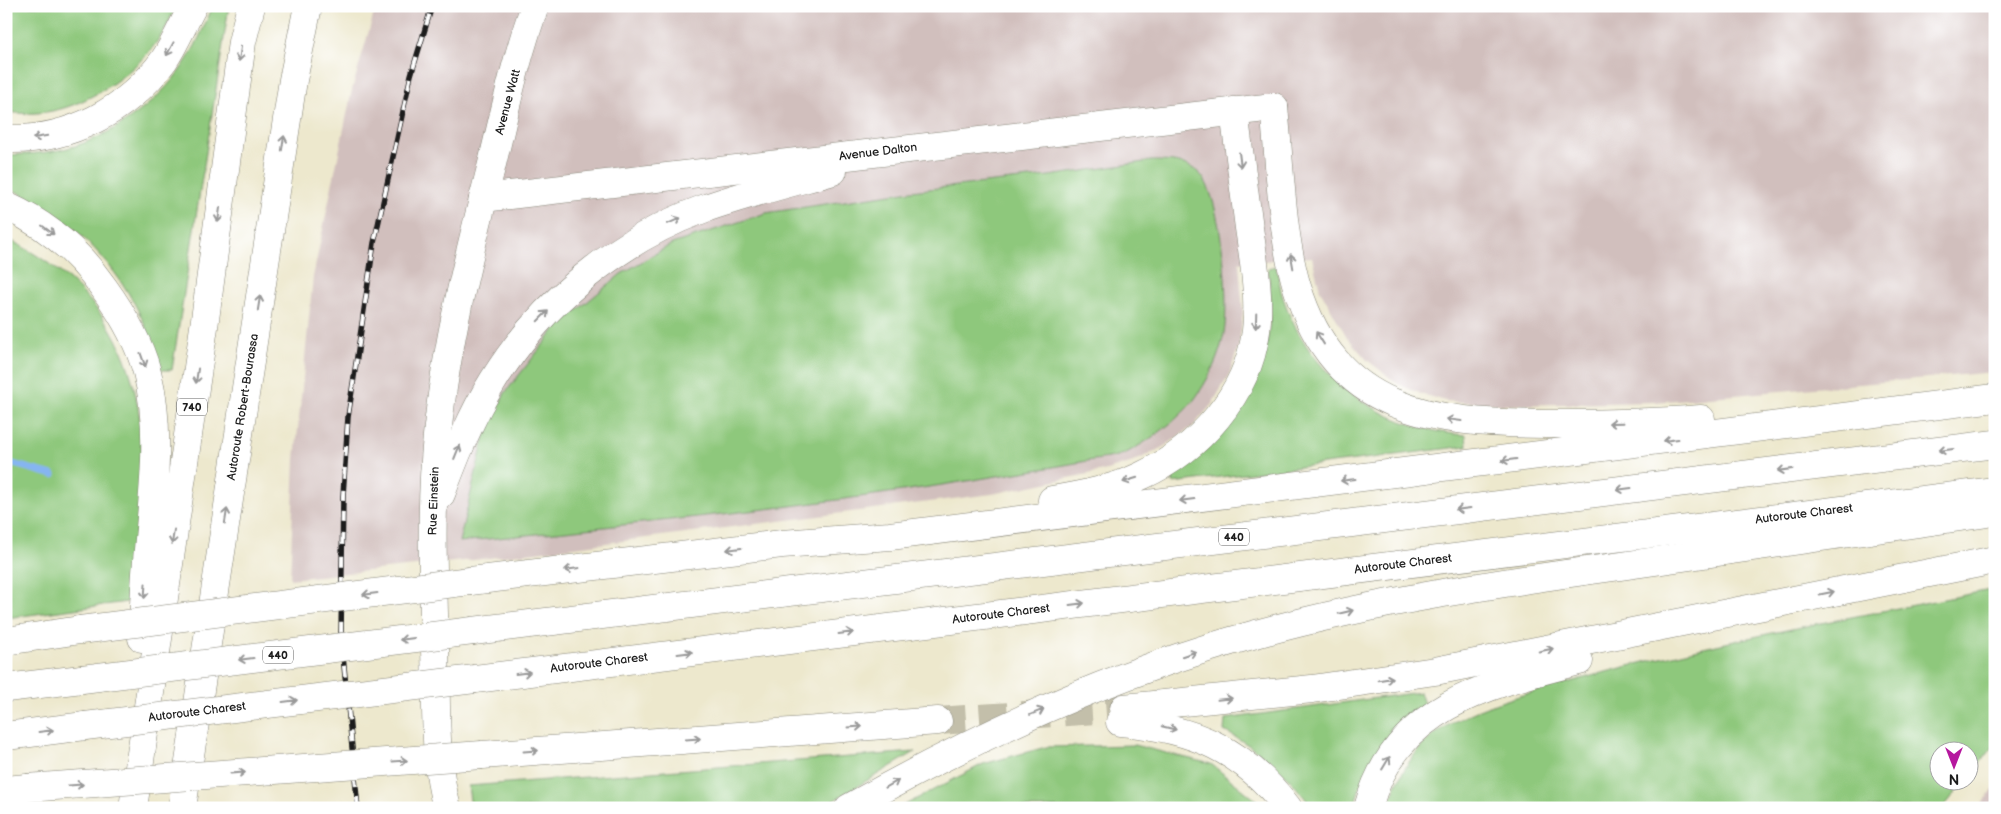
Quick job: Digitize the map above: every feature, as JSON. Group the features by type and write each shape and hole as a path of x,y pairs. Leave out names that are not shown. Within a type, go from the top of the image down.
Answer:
{"main road":[{"path":"6,139 31,139 52,135 96,120 117,108 134,94 165,58 192,6"},
{"name":"740","path":"132,808 204,327 242,42 250,6"},
{"name":"Autoroute Robert-Bourassa","path":"182,808 293,80 308,6"},
{"path":"293,80 317,6"},
{"name":"Avenue Watt","path":"483,198 527,28 536,6"},
{"name":"Avenue Dalton","path":"483,198 570,190 920,147 1274,107 1289,246 1297,286 1305,308 1319,338 1348,373 1365,388 1405,408 1453,420 1560,424 1696,420 1824,408 1987,399"},
{"path":"782,544 885,525 1000,509 1085,493 1138,478 1157,468 1193,443 1224,410 1244,373 1256,331 1255,272 1234,111"},
{"path":"432,514 466,433 492,382 510,354 532,327 559,300 611,256 671,222 702,209 920,147"},
{"name":"Rue Einstein","path":"447,808 439,750 432,514 437,435 450,339 483,198"},
{"path":"6,206 36,222 59,239 94,275 112,299 132,335 150,386 154,418 154,477 132,808"},
{"path":"6,641 470,581 782,544 890,536 1987,399"},
{"name":"440","path":"6,688 1995,444"},
{"name":"Autoroute Charest","path":"6,736 1995,491"},
{"path":"849,808 941,757 1036,712 1153,666 1255,634 1369,607 1446,592 1995,512"},
{"path":"1288,808 1261,776 1238,757 1217,745 1169,728 1122,715 1376,680 1506,658 1995,560"},
{"path":"200,808 219,564"},
{"path":"1368,808 1383,766 1398,745 1416,726 1450,704 1519,677 1670,638 1779,602"},
{"path":"6,636 80,630"},
{"path":"17,789 938,721"}],"shaded area":[{"path":"376,6 1995,6 1995,372 1655,402 1509,405 1446,401 1421,394 1398,384 1367,360 1347,337 1320,290 1312,257 1239,263 1243,312 1239,345 1229,375 1212,404 1193,426 1162,448 1133,462 1107,470 992,494 473,560 290,579 295,459 313,277 352,90"},
{"path":"1995,788 1995,808 1978,808"}],"green space":[{"path":"6,6 176,6 166,27 153,47 114,83 99,93 67,107 47,112 18,113 6,112"},
{"path":"213,6 229,6 172,370 159,370 151,340 139,312 123,285 105,260 60,218 34,201 6,187 6,155 49,152 75,146 92,140 124,123 153,100 178,73 195,46"},
{"path":"1151,161 1171,162 1189,166 1200,174 1208,186 1214,205 1223,253 1226,303 1225,323 1217,359 1194,400 1168,426 1128,452 1108,458 868,496 732,513 459,542 485,435 505,393 557,327 621,274 672,244 766,213 911,191 1049,176"},
{"path":"6,238 35,254 61,272 83,293 101,315 116,340 128,367 136,398 141,431 142,473 127,602 6,618"},
{"path":"1276,266 1283,298 1297,331 1314,356 1333,378 1381,412 1407,423 1436,431 1466,435 1467,446 1173,483 1172,476 1199,456 1240,412 1253,387 1263,361 1269,333 1268,268"},
{"path":"1995,589 1995,745 1978,765 1978,742 1928,742 1928,792 1956,792 1943,808 1387,808 1407,765 1421,747 1439,731 1471,713 1506,700 1629,666 1785,630"},
{"path":"1420,692 1424,704 1390,737 1380,750 1364,777 1354,808 1312,808 1294,784 1273,764 1250,746 1224,731 1225,719"},
{"path":"1134,745 1211,764 1266,808 899,808 983,764 1046,747"},
{"path":"915,752 821,808 471,808 468,786"}],"waterway":[{"path":"6,462 53,475"}],"tunnel":[{"path":"938,721 1124,708"}],"railway":[{"path":"358,808 341,636 343,496 348,417 374,243 411,75 432,6"}]}
